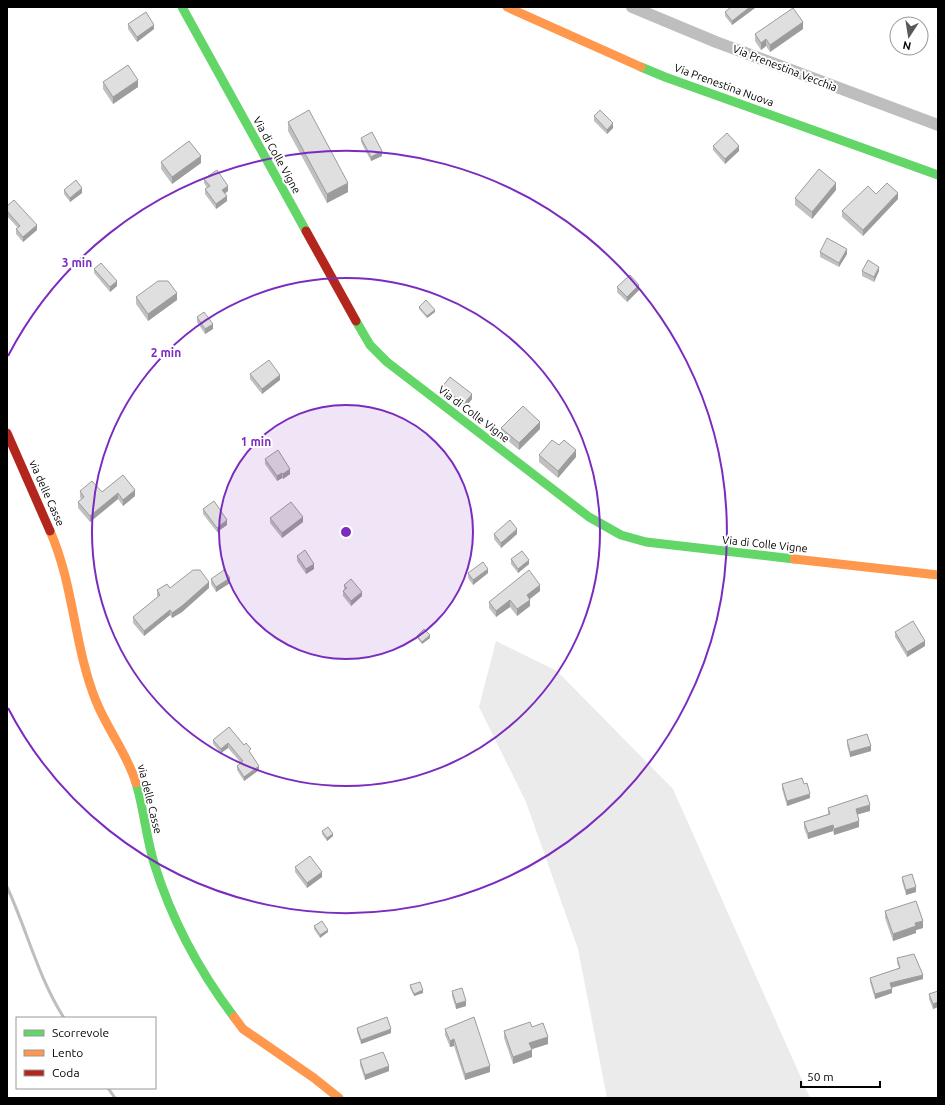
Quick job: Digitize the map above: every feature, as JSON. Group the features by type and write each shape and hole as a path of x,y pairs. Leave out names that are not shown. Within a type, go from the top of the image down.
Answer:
{"street":[{"name":"Via di Colle Vigne","path":"182,7 358,326 370,345 402,374 589,517 621,535 646,542 938,575"},
{"name":"Via Prenestina Nuova","path":"507,7 666,77 938,175"},
{"name":"Via Prenestina Vecchia","path":"632,7 716,42 938,125"},
{"name":"via delle Casse","path":"7,433 60,553 83,656 96,701 102,716 131,767 139,793 154,863 180,930 221,1000 243,1029 314,1078 339,1098"}],"shaded area":[{"path":"496,641 557,671 673,789 810,1098 607,1098 578,949 526,802 479,707"}],"building":[{"path":"731,7 750,7 732,21 725,12"},
{"path":"793,8 803,22 770,45 766,39 761,43 755,34"},
{"path":"146,12 154,25 137,37 128,24"},
{"path":"128,65 138,80 113,97 103,82"},
{"path":"309,110 348,183 327,194 288,122"},
{"path":"600,110 613,123 607,130 594,116"},
{"path":"372,132 382,151 371,157 361,138"},
{"path":"727,133 739,146 725,159 713,146"},
{"path":"189,141 201,156 172,177 161,162"},
{"path":"819,169 836,183 812,212 795,198"},
{"path":"217,170 228,186 222,190 227,196 216,204 205,189 210,186 204,179"},
{"path":"76,180 82,188 70,198 64,190"},
{"path":"887,183 898,193 863,230 842,211 868,186 876,194"},
{"path":"14,200 37,225 23,237 16,229 20,226 7,211 7,206"},
{"path":"827,238 847,249 839,263 820,252"},
{"path":"868,260 879,267 874,277 862,271"},
{"path":"101,263 117,281 110,287 94,269"},
{"path":"630,275 639,285 627,297 617,287"},
{"path":"158,281 168,281 177,293 148,314 136,297"},
{"path":"426,300 435,310 427,316 419,307"},
{"path":"204,312 213,324 205,329 197,317"},
{"path":"269,360 280,375 262,389 250,374"},
{"path":"450,377 472,394 464,404 442,387"},
{"path":"523,406 540,422 519,443 501,428"},
{"path":"552,440 559,445 564,440 576,450 558,471 539,455"},
{"path":"278,450 290,469 277,476 265,459"},
{"path":"123,475 135,490 123,500 118,493 90,516 78,502 84,497 80,491 92,481 102,492"},
{"path":"214,501 227,520 217,528 203,509"},
{"path":"291,502 303,517 282,533 270,518"},
{"path":"510,520 517,529 501,543 494,534"},
{"path":"305,550 314,564 306,569 297,556"},
{"path":"522,551 529,560 518,569 511,559"},
{"path":"483,562 488,569 473,580 468,573"},
{"path":"193,570 200,570 209,582 182,606 172,613 170,610 144,631 133,617 160,595 157,590 167,584 170,588"},
{"path":"224,570 230,578 216,587 211,579"},
{"path":"529,570 540,585 527,595 530,600 517,609 510,600 496,611 489,602"},
{"path":"351,579 362,592 351,601 343,591 347,588 344,585"},
{"path":"913,621 925,641 907,652 895,632"},
{"path":"424,629 430,635 422,642 417,636"},
{"path":"229,727 244,745 246,743 251,749 249,751 259,766 244,777 237,766 243,761 228,743 221,749 213,740"},
{"path":"867,734 871,746 850,752 847,740"},
{"path":"802,778 804,784 807,783 810,794 787,801 782,784"},
{"path":"867,795 870,805 856,809 859,821 834,829 833,825 808,833 804,822 830,814 828,808"},
{"path":"328,827 333,834 327,838 322,831"},
{"path":"310,856 322,872 307,883 295,867"},
{"path":"912,874 916,887 906,890 902,877"},
{"path":"916,901 923,921 915,923 916,926 893,934 885,911"},
{"path":"322,921 328,930 320,935 314,926"},
{"path":"914,954 923,975 890,983 892,989 875,994 870,978 900,968 897,958"},
{"path":"420,982 423,990 414,994 410,985"},
{"path":"462,988 466,1001 456,1004 452,991"},
{"path":"938,991 938,1002 933,1004 929,994"},
{"path":"387,1017 391,1029 361,1040 357,1028"},
{"path":"474,1017 490,1066 465,1074 454,1039 450,1041 445,1029"},
{"path":"530,1022 532,1027 543,1023 548,1037 529,1043 532,1050 513,1057 504,1031"},
{"path":"383,1052 389,1066 365,1075 360,1060"}],"waterway":[{"path":"7,887 40,970 63,1017"},
{"path":"109,1089 115,1098"}],"traffic: fast":[{"path":"182,7 306,231"},
{"path":"641,67 938,175"},
{"path":"356,321 370,345 387,362 589,517 621,535 646,542 794,559"},
{"path":"136,783 151,853 169,904 198,963 221,1000 234,1017"}],"traffic: slow":[{"path":"507,7 641,67"},
{"path":"50,531 64,573 83,659 96,701 128,761 136,783"},
{"path":"794,559 938,575"},
{"path":"234,1017 243,1029 314,1078 339,1098"}],"traffic: jam":[{"path":"306,231 356,321"},
{"path":"7,433 50,531"}]}
